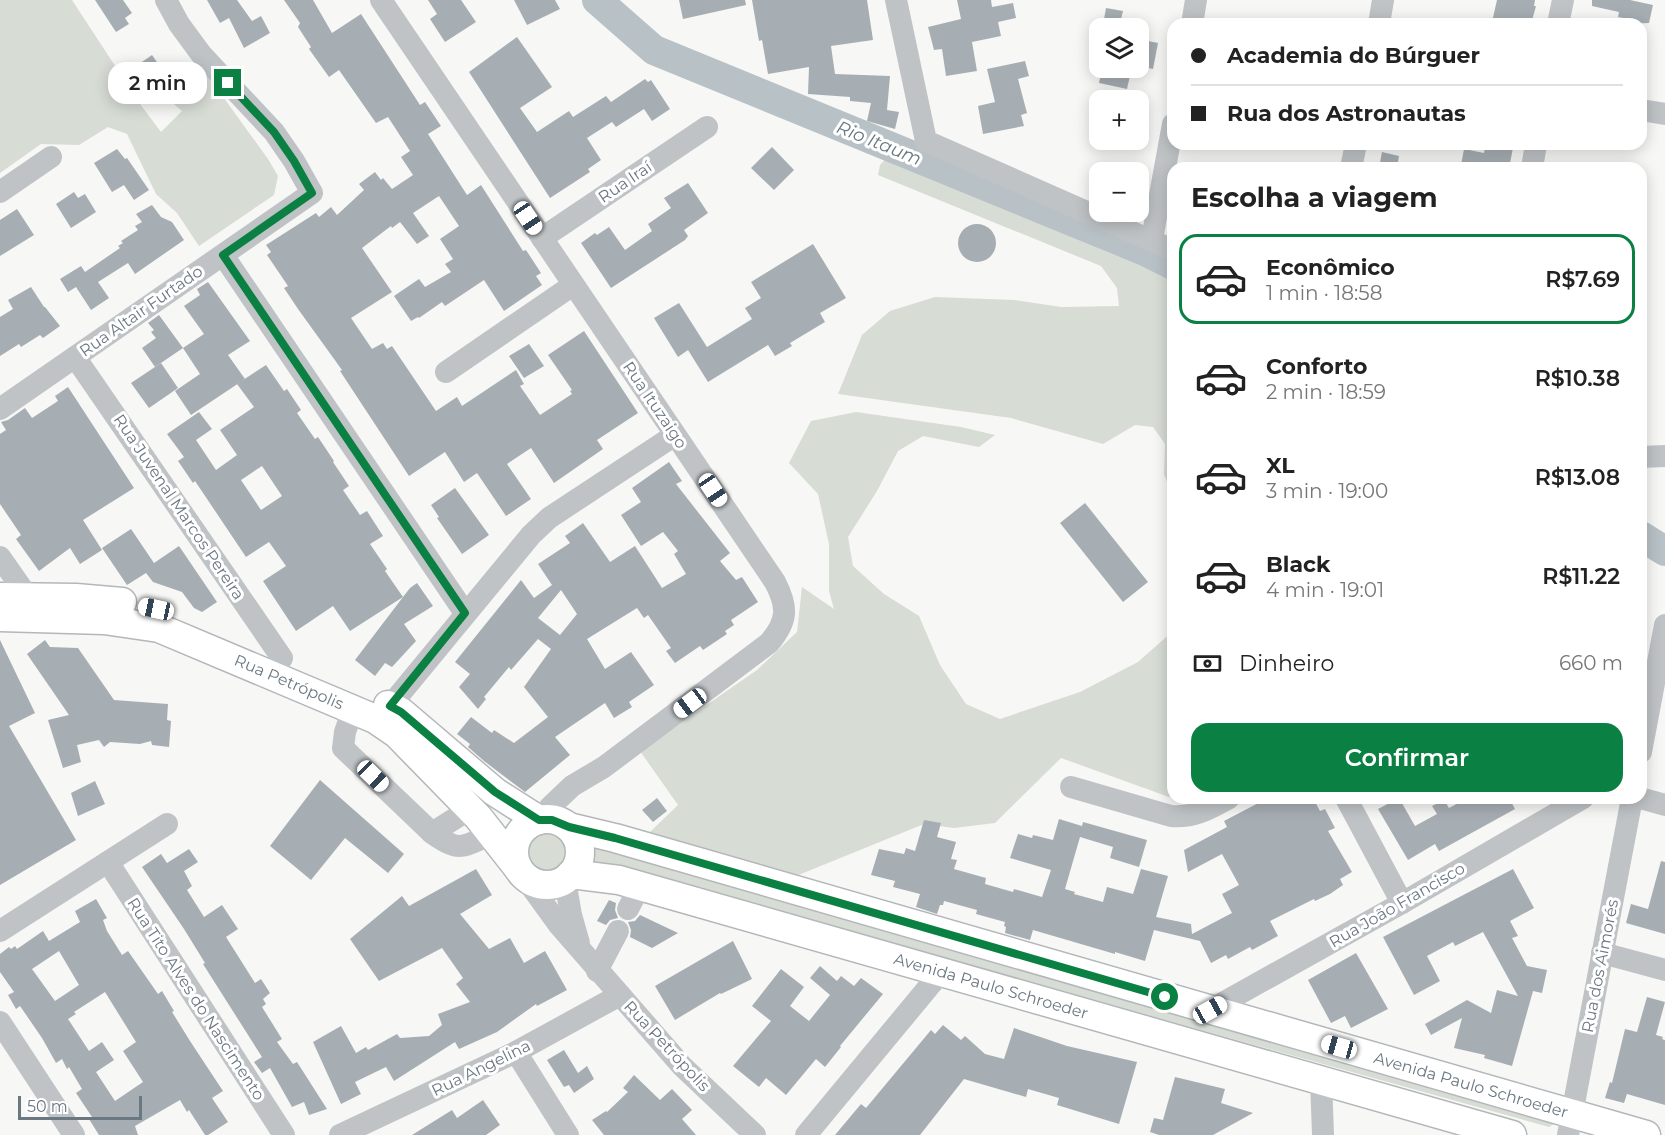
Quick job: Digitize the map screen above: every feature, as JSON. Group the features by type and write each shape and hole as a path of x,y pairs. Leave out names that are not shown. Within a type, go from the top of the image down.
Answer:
{"main road":[{"name":"Rua Petrópolis","path":"14,597 117,602 168,611 282,658 401,712 495,792 553,823"},
{"name":"Rua Petrópolis","path":"0,617 120,621 159,628 354,709 398,734 493,834 520,871"},
{"path":"553,823 574,834 580,850 579,859 568,877 556,884 538,884 520,871 515,859 517,839 530,825 553,823"},
{"name":"Avenida Paulo Schroeder","path":"553,823 615,838 1210,1010 1570,1124 1646,1135"},
{"name":"Avenida Paulo Schroeder","path":"568,877 608,877 634,897 941,972 1512,1135"}],"street":[{"name":"Rua Altair Furtado","path":"0,409 312,193 274,132 201,54 179,24 166,0"},
{"name":"Rua Ituzaigo","path":"381,0 775,582 784,599 785,612 776,634 758,652 604,767 553,823"},
{"path":"896,0 926,141 1167,247"},
{"path":"1193,18 1196,0"},
{"path":"1380,18 1383,0"},
{"path":"1559,18 1563,0"},
{"path":"1647,111 1665,114"},
{"name":"Rua Iraí","path":"542,238 707,127"},
{"path":"1152,239 1168,150"},
{"path":"0,192 51,157"},
{"path":"223,255 465,613"},
{"path":"446,372 573,285"},
{"name":"Rua Juvenal Marcos Pereira","path":"75,357 282,658"},
{"path":"390,706 523,544 549,518 675,435"},
{"path":"1647,457 1665,456"},
{"path":"0,557 14,597"},
{"path":"1647,727 1660,673 1665,625"},
{"path":"354,709 345,732 343,748 432,833 456,847 493,834"},
{"path":"1071,788 1171,816 1185,817 1200,814 1218,804"},
{"path":"1647,800 1665,805"},
{"path":"1349,804 1402,903"},
{"name":"Rua João Francisco","path":"1210,1010 1573,804"},
{"name":"Rua dos Aimorés","path":"1570,1124 1631,804"},
{"path":"432,833 470,809"},
{"path":"0,931 167,824"},
{"name":"Rua Tito Alves do Nascimento","path":"108,862 284,1135"},
{"name":"Rua Petrópolis","path":"520,871 553,917 597,971 682,1066 755,1135"},
{"name":"Rua Petrópolis","path":"568,877 571,915 583,953"},
{"path":"597,971 618,931"},
{"path":"1602,953 1665,970"},
{"path":"806,1135 941,972"},
{"name":"Rua Angelina","path":"340,1135 516,1052 620,995"},
{"path":"0,1022 8,1052 74,1135"},
{"path":"516,1052 568,1135"},
{"path":"1321,1080 1323,1135"}],"shaded area":[{"path":"0,0 72,0 161,132 182,111 162,94 203,69 278,176 274,195 199,246 177,213 156,194 127,134 108,127 79,145 41,144 0,173"},
{"path":"889,155 1068,224 1167,269 1167,482 1164,474 1165,444 1153,427 1135,425 1103,444 1011,418 838,394 862,335 890,311 935,297 1014,300 1061,307 1119,306 1117,288 1101,266 878,175 880,165"},
{"path":"856,412 961,427 995,435 979,447 923,436 898,451 877,491 848,537 853,566 884,594 919,616 940,665 966,704 1000,719 1080,692 1138,662 1167,636 1167,796 1061,758 995,823 954,828 924,824 796,876 650,832 678,805 640,751 757,670 797,632 802,587 834,609 829,591 829,544 818,494 789,463 811,421"},
{"path":"547,829 562,836 569,851 562,866 547,873 532,866 525,851 532,836"},
{"path":"594,842 1553,1121 1554,1124 1549,1127 653,877 594,863"}],"building":[{"path":"95,0 123,0 132,13 125,18 129,24 116,32"},
{"path":"207,0 237,0 252,21 261,16 270,33 244,48 229,18 220,23"},
{"path":"284,0 313,0 332,33 361,14 420,105 425,102 441,126 428,134 467,195 481,185 523,251 526,250 541,273 536,276 542,285 504,311 484,280 445,306 442,302 411,321 394,296 419,279 425,287 451,272 445,264 453,259 440,239 459,226 439,196 413,213 429,236 417,244 400,222 362,248 392,292 351,318 372,349 383,343 387,349 392,346 436,411 457,397 462,406 516,370 524,384 520,386 540,415 572,394 570,391 572,390 548,355 584,331 638,413 597,440 603,449 554,483 531,448 507,464 531,499 506,516 477,473 464,482 445,452 409,476 340,371 342,370 284,288 288,286 267,255 271,252 266,245 316,213 319,217 331,207 337,215 364,190 359,184 375,172 392,189 413,175 401,157 410,151 388,117 376,123 339,70 329,77 309,49 311,47 298,27 300,23"},
{"path":"428,0 461,0 476,22 445,42 430,19 437,14"},
{"path":"514,0 555,0 560,9 527,25"},
{"path":"679,0 745,0 746,5 683,19"},
{"path":"752,0 867,0 873,40 831,46 835,74 890,76 887,110 899,112 895,129 867,121 871,103 850,101 850,97 808,94 809,67 768,74 762,40 759,41"},
{"path":"957,0 991,0 992,7 1013,3 1016,18 998,22 1001,36 972,42 977,71 946,76 942,49 934,50 928,27 961,19"},
{"path":"1497,0 1535,0 1533,18 1493,18"},
{"path":"1592,0 1630,0 1653,5 1649,23 1647,23 1647,18 1618,17 1619,12 1592,6"},
{"path":"1106,8 1123,11 1121,18 1104,18"},
{"path":"517,37 552,87 520,108 537,132 569,111 573,117 606,96 611,102 645,79 648,82 651,80 670,109 652,121 644,109 616,127 612,122 587,138 601,160 588,169 590,172 550,198 469,72"},
{"path":"1149,41 1158,43 1153,69 1149,68"},
{"path":"152,55 164,72 139,89 126,73"},
{"path":"1025,61 1029,76 1018,79 1027,113 1021,115 1024,126 983,134 978,106 995,102 987,69"},
{"path":"1100,78 1129,78 1127,89 1099,83"},
{"path":"772,147 794,170 774,190 751,168"},
{"path":"117,149 125,159 127,158 149,190 134,200 124,185 112,192 94,163"},
{"path":"1464,150 1484,153 1485,150 1513,150 1510,162 1462,162"},
{"path":"1382,152 1399,156 1398,162 1380,162"},
{"path":"688,183 708,213 684,230 688,236 685,240 611,288 581,243 609,227 625,250 652,231 648,224 671,208 664,198"},
{"path":"74,192 78,198 85,194 96,212 71,228 56,204"},
{"path":"152,205 161,217 172,222 184,240 135,274 128,263 98,282 109,298 91,310 76,287 68,292 60,279 81,266 85,272 120,248 118,246 123,243 121,241 138,230 135,226 142,222 136,214"},
{"path":"17,209 34,235 0,256 0,220"},
{"path":"977,224 991,229 996,243 991,257 977,262 963,257 958,243 963,229"},
{"path":"813,244 846,298 820,313 825,322 790,343 792,346 775,356 768,345 708,382 688,350 678,357 654,318 679,303 707,347 752,319 745,308 761,298 751,282"},
{"path":"208,282 250,341 228,355 245,379 191,415 175,391 200,374 183,348 204,334 184,306 200,295 197,289"},
{"path":"31,287 60,326 43,338 40,335 0,356 0,317 13,309 8,300"},
{"path":"159,315 183,348 155,367 142,348 156,338 151,332 154,330 148,323"},
{"path":"529,344 544,366 524,378 509,356"},
{"path":"161,363 178,388 149,408 131,383"},
{"path":"266,365 284,391 287,389 301,410 297,413 315,439 318,437 334,461 349,486 343,490 360,515 367,511 383,536 370,544 403,597 350,631 333,606 296,631 263,581 286,566 269,542 246,557 195,481 193,483 178,461 184,457 167,434 199,412 212,429 196,440 216,470 237,455 220,430 254,407 237,384","holes":["262,466 282,496 261,510 241,480"]},
{"path":"68,387 134,488 83,520 102,550 80,564 70,548 39,571 16,539 21,535 0,504 0,434 6,430 1,422 25,408 32,418 58,401 55,396"},
{"path":"669,462 682,481 676,484 730,553 720,561 736,580 742,577 758,602 731,620 734,625 725,631 727,634 703,650 700,646 675,663 666,651 671,648 648,615 644,618 637,608 587,639 605,669 631,652 654,685 629,702 632,707 614,718 605,703 555,737 570,755 525,792 484,761 468,747 470,744 457,734 471,717 492,733 494,730 514,743 548,717 524,687 551,649 538,639 511,670 509,667 484,697 486,699 478,709 459,687 470,674 455,662 521,580 534,598 552,585 538,564 570,543 565,536 583,523 610,562 635,546 662,588 686,574 674,554 678,551 663,532 641,546 621,515 641,502 632,488","holes":["561,590 577,614 560,635 538,618"]},
{"path":"455,488 489,535 462,554 437,518 439,517 431,505"},
{"path":"1085,503 1148,582 1123,602 1060,523"},
{"path":"131,529 154,563 179,546 217,602 202,612 194,608 182,592 153,582 146,573 127,585 102,548"},
{"path":"417,583 433,606 404,624 416,641 392,667 385,663 375,676 355,660 410,588"},
{"path":"0,640 35,713 9,726 76,840 0,885"},
{"path":"45,640 50,647 78,648 114,700 168,704 167,720 171,721 169,747 152,745 151,741 140,744 110,742 104,747 99,740 77,745 81,762 63,768 48,720 69,715 27,654"},
{"path":"320,780 404,854 388,873 345,838 311,880 270,846"},
{"path":"95,781 105,804 78,816 71,793"},
{"path":"657,798 667,811 653,822 642,810"},
{"path":"1257,804 1316,804 1320,811 1325,809 1335,828 1328,831 1352,872 1340,879 1343,885 1330,894 1315,901 1314,899 1270,921 1278,936 1252,950 1250,947 1228,959 1226,955 1211,963 1200,941 1154,930 1145,961 1033,930 1030,940 1005,933 1005,922 976,914 977,910 944,901 937,914 916,907 920,894 893,887 895,881 871,875 879,849 904,854 906,848 915,851 924,820 941,823 937,837 956,842 951,859 957,860 954,869 986,878 985,884 1042,897 1051,870 1010,858 1018,834 1053,840 1059,819 1082,826 1083,822 1147,840 1139,867 1110,858 1113,847 1080,837 1065,889 1075,892 1074,894 1103,902 1107,887 1133,894 1141,869 1168,876 1156,917 1191,924 1192,934 1232,913 1222,894 1239,885 1222,854 1188,872 1184,850 1227,827 1224,821"},
{"path":"1388,804 1402,804 1415,826 1437,814 1432,806 1436,804 1446,804 1449,808 1457,804 1512,804 1515,809 1439,851 1435,844 1408,860 1378,809"},
{"path":"189,849 198,862 184,871 192,886 187,890 204,917 222,905 238,929 226,937 255,983 261,979 270,993 263,999 266,1004 262,1007 282,1039 277,1042 293,1064 297,1062 327,1109 309,1115 304,1102 292,1107 270,1068 262,1073 254,1062 262,1057 203,964 205,963 184,929 142,867 161,854 167,863"},
{"path":"1661,861 1665,862 1665,934 1626,923 1631,904 1648,909"},
{"path":"476,869 492,895 460,914 489,949 510,938 524,963 545,951 567,990 537,1006 536,1004 497,1032 459,1049 455,1042 394,1081 386,1067 355,1082 361,1094 341,1104 313,1042 341,1026 356,1053 366,1047 368,1050 397,1034 400,1038 429,1036 442,1025 438,1014 470,1002 456,984 463,978 442,948 379,981 350,939 402,896 409,906"},
{"path":"1513,869 1534,908 1510,921 1518,936 1512,938 1527,966 1547,970 1542,993 1533,991 1512,1066 1484,1058 1485,1055 1454,1048 1462,1018 1431,1035 1425,1024 1467,1000 1491,1013 1497,990 1518,996 1483,932 1455,946 1453,942 1427,956 1440,981 1414,995 1383,937"},
{"path":"96,899 107,918 103,920 107,931 122,955 128,951 158,994 162,991 174,1011 172,1012 223,1091 212,1098 228,1122 205,1135 180,1100 135,1126 138,1135 99,1135 89,1119 92,1117 76,1093 82,1089 69,1067 67,1069 62,1059 56,1063 20,1006 16,1009 8,995 14,992 0,972 0,954 9,947 11,949 15,946 17,949 43,931 49,941 80,922 75,911","holes":["59,951 79,985 55,1001 32,969","105,992 136,1042 123,1051 143,1082 115,1101 96,1072 114,1060 102,1042 89,1051 68,1019 76,1014 74,1012"]},
{"path":"609,900 616,903 615,910 618,918 610,920 606,925 597,921"},
{"path":"640,915 678,933 652,948 630,937 631,930 628,922 635,921"},
{"path":"733,941 752,979 720,993 675,1020 655,986"},
{"path":"1356,953 1388,1009 1351,1028 1345,1016 1331,1023 1308,980"},
{"path":"820,966 837,981 841,976 854,986 861,978 883,994 825,1067 816,1059 786,1095 766,1078 759,1087 733,1066 771,1021 752,1006 781,969 804,987 790,1006 809,1021 830,995 810,978"},
{"path":"1647,997 1665,1002 1656,1035 1665,1040 1665,1105 1627,1094 1624,1103 1605,1098 1610,1082 1612,1083 1625,1029 1637,1032"},
{"path":"943,1025 961,1040 965,1036 985,1054 1004,1059 1014,1028 1067,1046 1137,1062 1119,1124 1057,1105 1059,1098 1028,1089 1026,1097 964,1079 920,1135 835,1135 861,1104 866,1108 931,1030 935,1034"},
{"path":"564,1050 578,1073 587,1066 594,1079 574,1093 569,1085 564,1087 547,1060"},
{"path":"634,1075 660,1100 672,1089 692,1110 682,1119 696,1135 604,1135 592,1120 607,1112 628,1092 623,1088"},
{"path":"1175,1077 1225,1089 1221,1103 1253,1113 1213,1135 1159,1135 1150,1132 1154,1118 1163,1120"},
{"path":"483,1100 500,1125 486,1135 412,1135 452,1110 457,1118"}],"waterway":[{"name":"Rio Itaum","path":"597,0 654,50 1167,262"},
{"name":"Rio Itaum","path":"1647,540 1665,551"}],"route":[{"path":"228,83 274,132 312,193 223,255 465,613 390,706 401,712 495,792 539,820 552,820 569,827 615,838 1165,997"}]}
